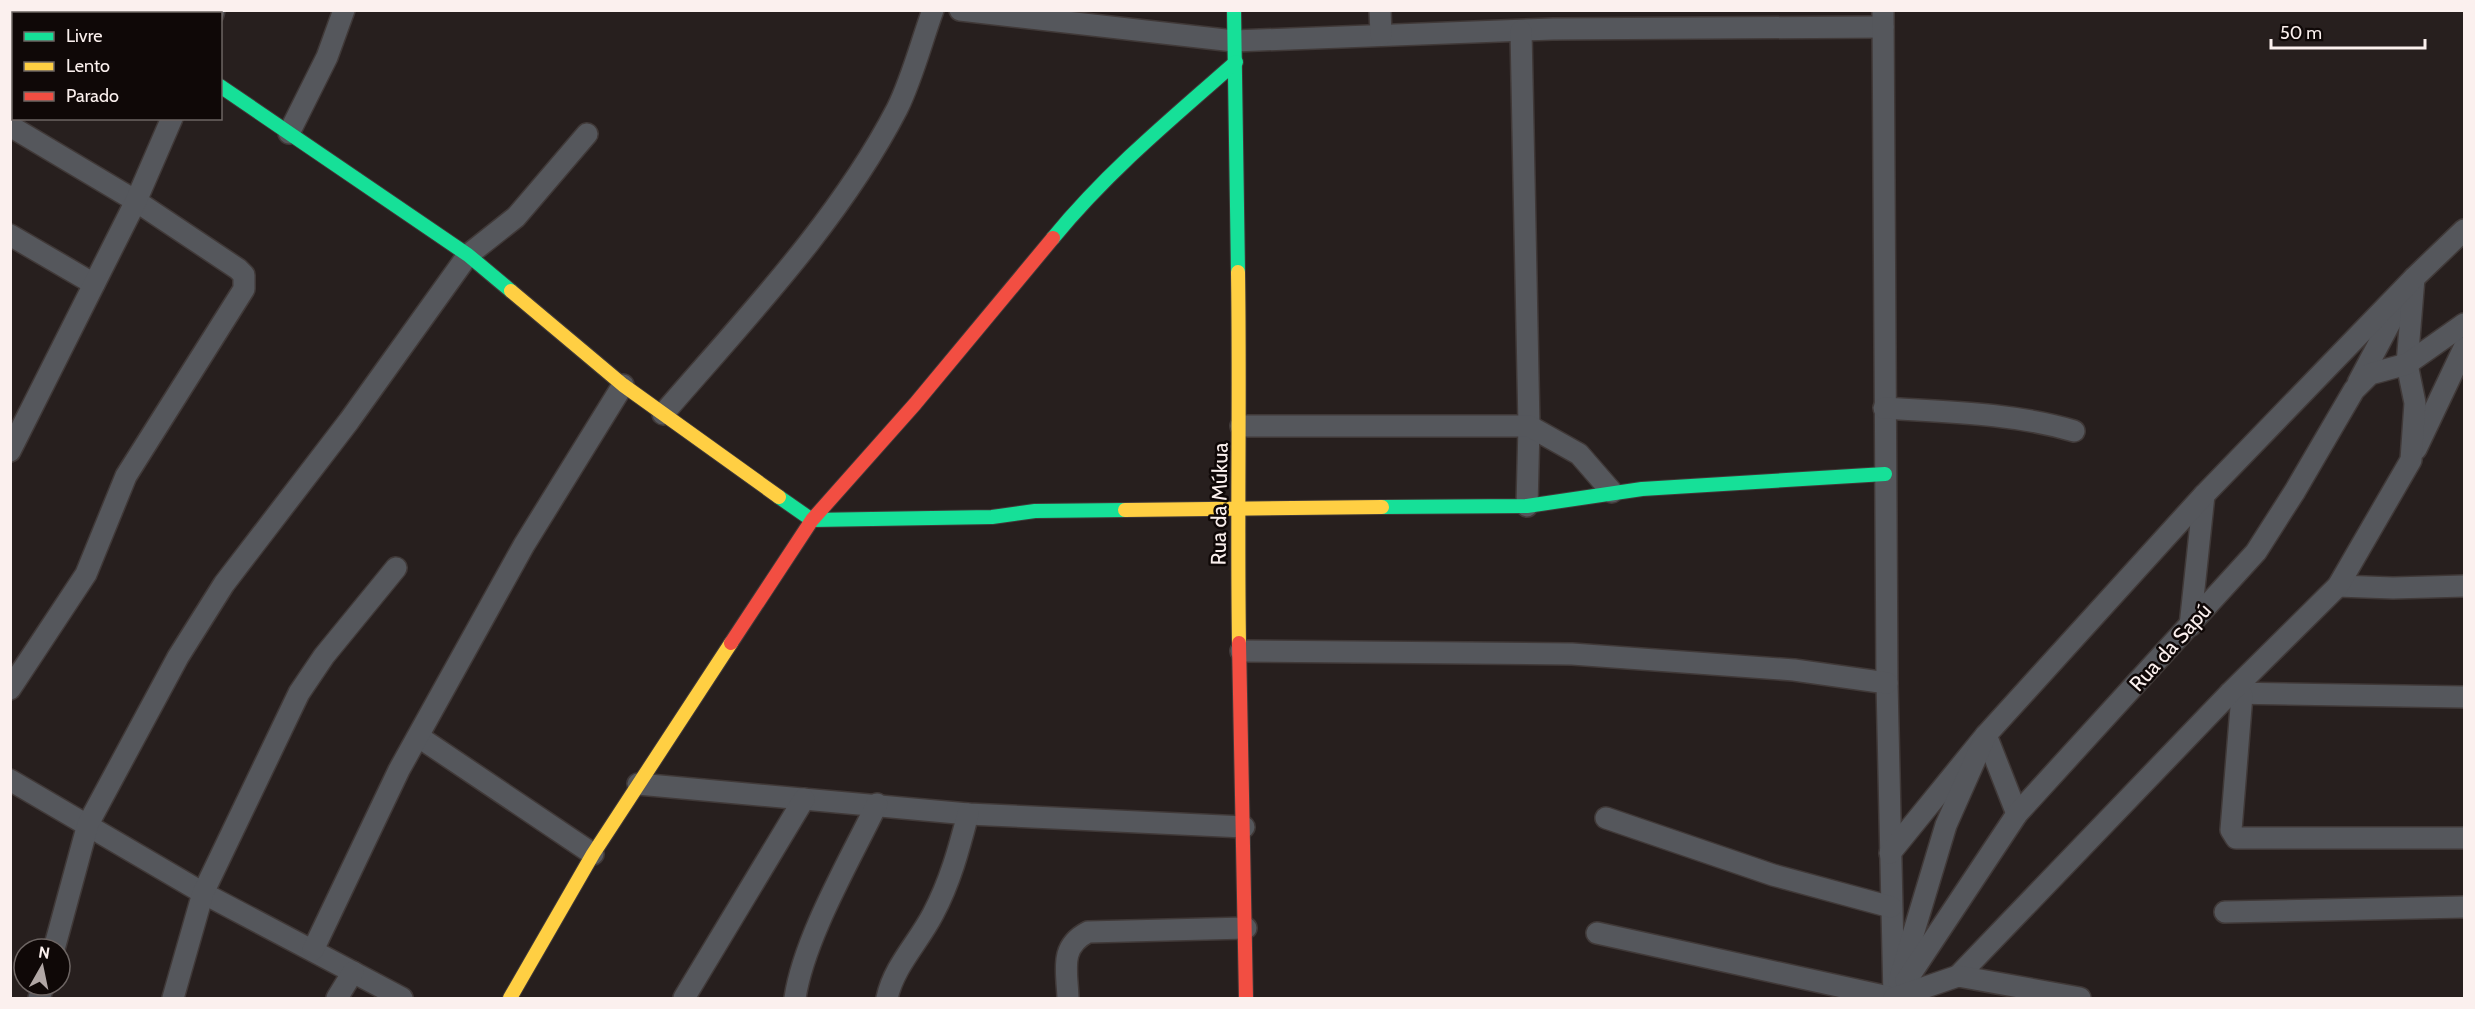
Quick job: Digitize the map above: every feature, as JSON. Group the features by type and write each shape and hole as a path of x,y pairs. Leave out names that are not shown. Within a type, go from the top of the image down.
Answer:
{"street":[{"path":"289,133 327,57 344,10"},
{"path":"663,414 795,262 874,148 898,108 933,10"},
{"path":"960,10 1235,52 1381,35 1521,31 1553,20 1883,19 1887,683 1894,999 1946,825 1986,735"},
{"name":"Rua da Múkua","path":"1234,10 1242,426 1237,509 1246,999"},
{"path":"1380,10 1381,35"},
{"path":"1521,31 1529,426 1527,506"},
{"path":"510,999 592,854 812,520 915,404 1081,204 1235,52"},
{"path":"222,87 468,255 623,386 812,520 992,518 1035,511 1527,506 1612,492 1885,474"},
{"path":"10,451 15,428 94,284 136,201 171,120"},
{"path":"10,126 136,201 238,268 243,275 244,289 126,476 87,574 10,689"},
{"path":"57,937 88,824 178,657 224,584 349,420 468,255 516,217 586,134"},
{"path":"1890,853 1986,735 2204,495 2414,278 2464,230"},
{"path":"10,235 94,284"},
{"path":"2411,460 2415,403 2407,364 2414,278"},
{"path":"2354,390 2414,278"},
{"name":"Rua da Sapú","path":"1894,999 2017,814 2256,552 2354,390 2370,374 2407,364 2464,324"},
{"path":"1597,933 1894,999 1958,976 2236,694 2338,586 2411,460 2460,369 2464,348"},
{"path":"313,950 399,770 524,545 623,386"},
{"path":"1884,408 1982,414 2051,424 2074,431"},
{"path":"1242,426 1529,426 1579,454 1612,492"},
{"path":"2190,626 2204,495"},
{"path":"173,999 203,893 299,693 324,656 396,568"},
{"path":"2338,586 2393,588 2464,586"},
{"path":"1241,651 1572,654 1794,670 1887,683"},
{"path":"2236,694 2464,697"},
{"path":"2236,694 2231,830 2236,838 2464,838"},
{"path":"1986,735 2017,814"},
{"path":"419,737 592,854"},
{"path":"10,780 203,893 402,999"},
{"path":"638,784 968,813 1244,827"},
{"path":"684,999 804,799"},
{"path":"795,999 811,942 877,804"},
{"path":"886,999 900,963 921,934 949,883 968,813"},
{"path":"1606,818 1773,875 1891,907"},
{"path":"2225,912 2464,907"},
{"path":"1068,999 1067,953 1073,939 1088,932 1246,928"},
{"path":"337,999 353,972"},
{"path":"1958,976 2080,999"}],"traffic: fast":[{"path":"1234,10 1238,272"},
{"path":"1053,238 1118,168 1236,62"},
{"path":"222,87 468,255 511,291"},
{"path":"1382,507 1527,506 1642,489 1885,474"},
{"path":"779,497 812,520 992,517 1035,511 1125,510"}],"traffic: slow":[{"path":"1238,272 1239,643"},
{"path":"511,291 623,385 779,497"},
{"path":"1125,510 1382,507"},
{"path":"510,998 593,854 731,643"}],"traffic: jam":[{"path":"731,643 812,520 915,404 1053,238"},
{"path":"1239,643 1246,998"}]}
